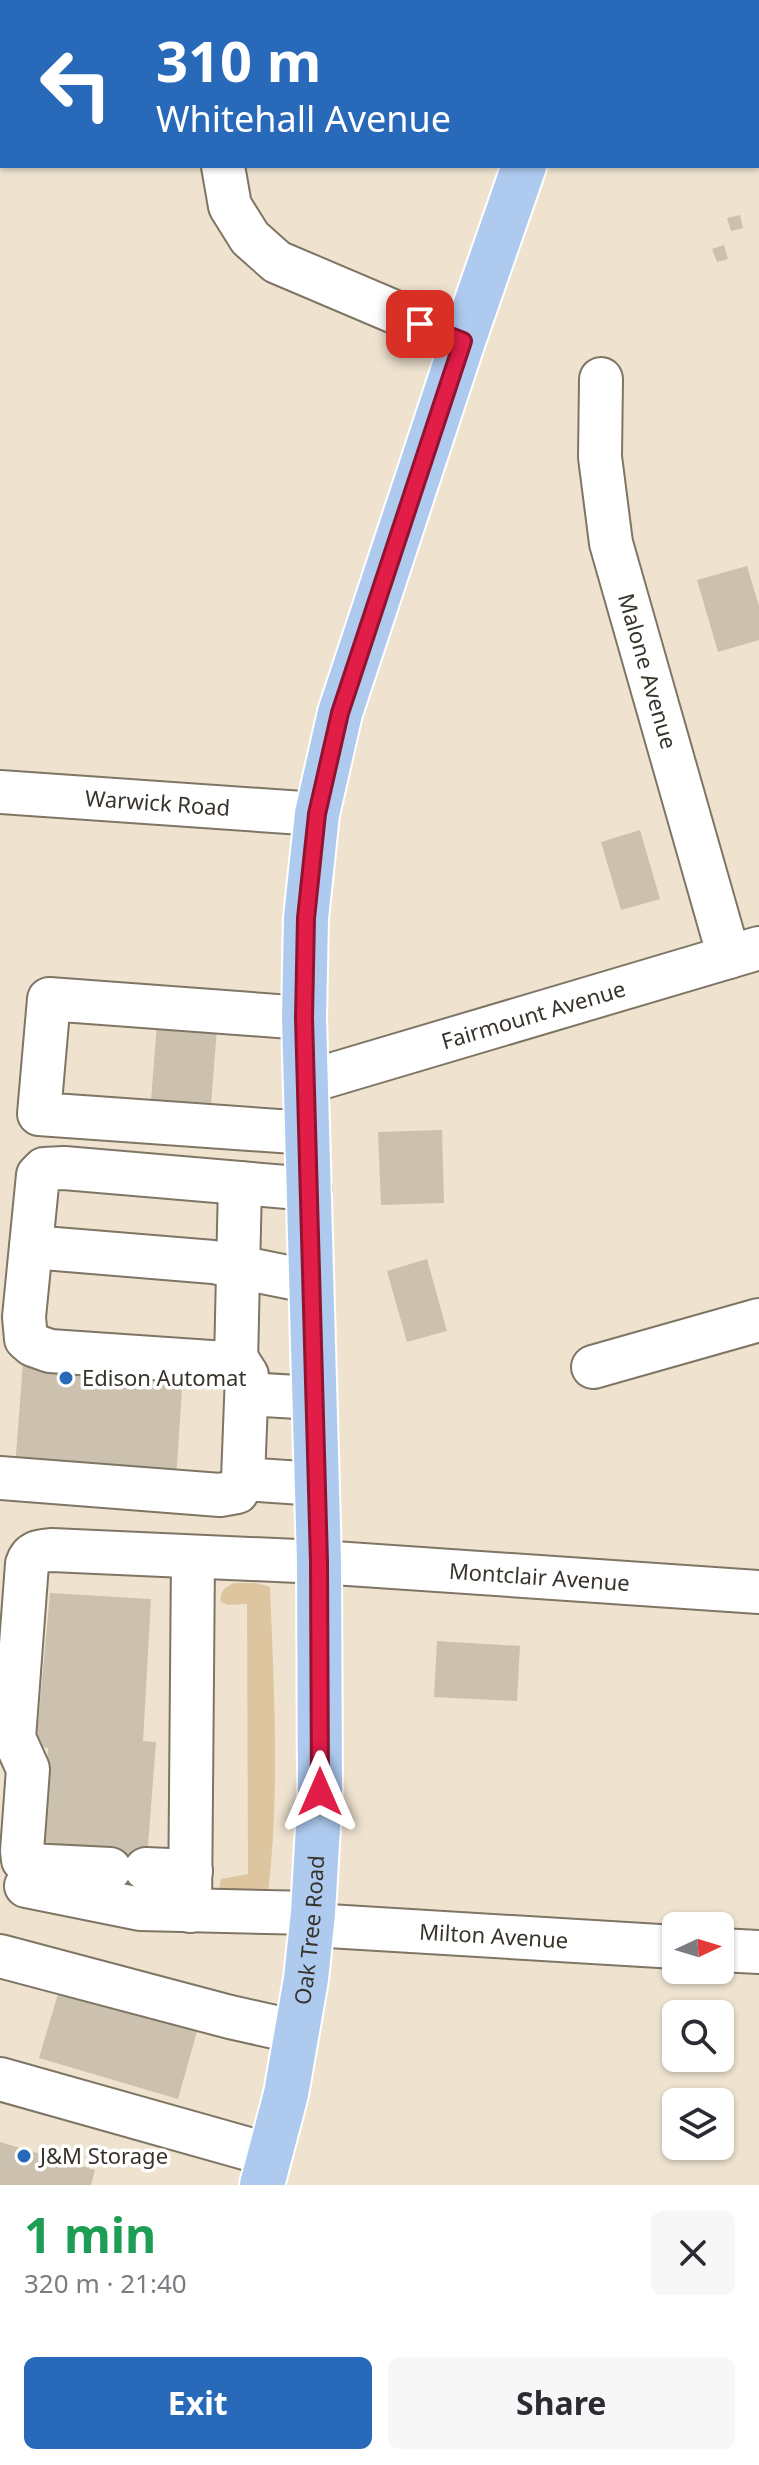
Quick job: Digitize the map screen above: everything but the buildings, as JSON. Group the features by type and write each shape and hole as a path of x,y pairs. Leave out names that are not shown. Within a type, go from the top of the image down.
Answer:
{"main road":[{"name":"Oak Tree Road","path":"266,2170 297,2032 312,1919 320,1792 319,1562 304,1018 306,918 317,814 340,713 523,168"}],"street":[{"path":"223,168 230,206 250,238 277,262 463,341"},
{"name":"Malone Avenue","path":"601,379 600,457 611,543 744,952"},
{"name":"Warwick Road","path":"0,792 317,814"},
{"name":"Fairmount Avenue","path":"307,1082 744,952"},
{"path":"304,1018 49,999 39,1114 308,1133"},
{"path":"16,1346 26,1339 24,1329 38,1175 44,1169 64,1168 310,1189"},
{"path":"0,1478 220,1495 237,1492 243,1479 238,1267 240,1183"},
{"path":"31,1247 213,1262 312,1282"},
{"path":"593,1367 759,1320"},
{"path":"16,1346 241,1379 315,1398"},
{"path":"243,1479 317,1484"},
{"name":"Montclair Avenue","path":"14,1738 29,1556 41,1551 319,1562 759,1592"},
{"path":"197,1895 204,1558"},
{"path":"14,1738 28,1769 23,1860 29,1865 127,1877 197,1895"},
{"path":"14,1738 5,1872 11,1881 140,1909 197,1895"},
{"name":"Milton Avenue","path":"197,1895 312,1919 662,1946"},
{"path":"734,1951 759,1952"},
{"path":"0,1956 297,2032"},
{"path":"0,2079 266,2170"}],"shaded area":[{"path":"234,1583 256,1583 270,1587 275,1779 268,1894 219,1890 221,1879 248,1874 247,1604 228,1605 221,1602 223,1590"}],"place":[{"name":"Edison Automat","path":"66,1378"},
{"name":"J&M Storage","path":"24,2156"}],"route":[{"path":"320,1792 319,1562 304,1018 306,918 317,814 340,713 463,341 420,324"}]}
